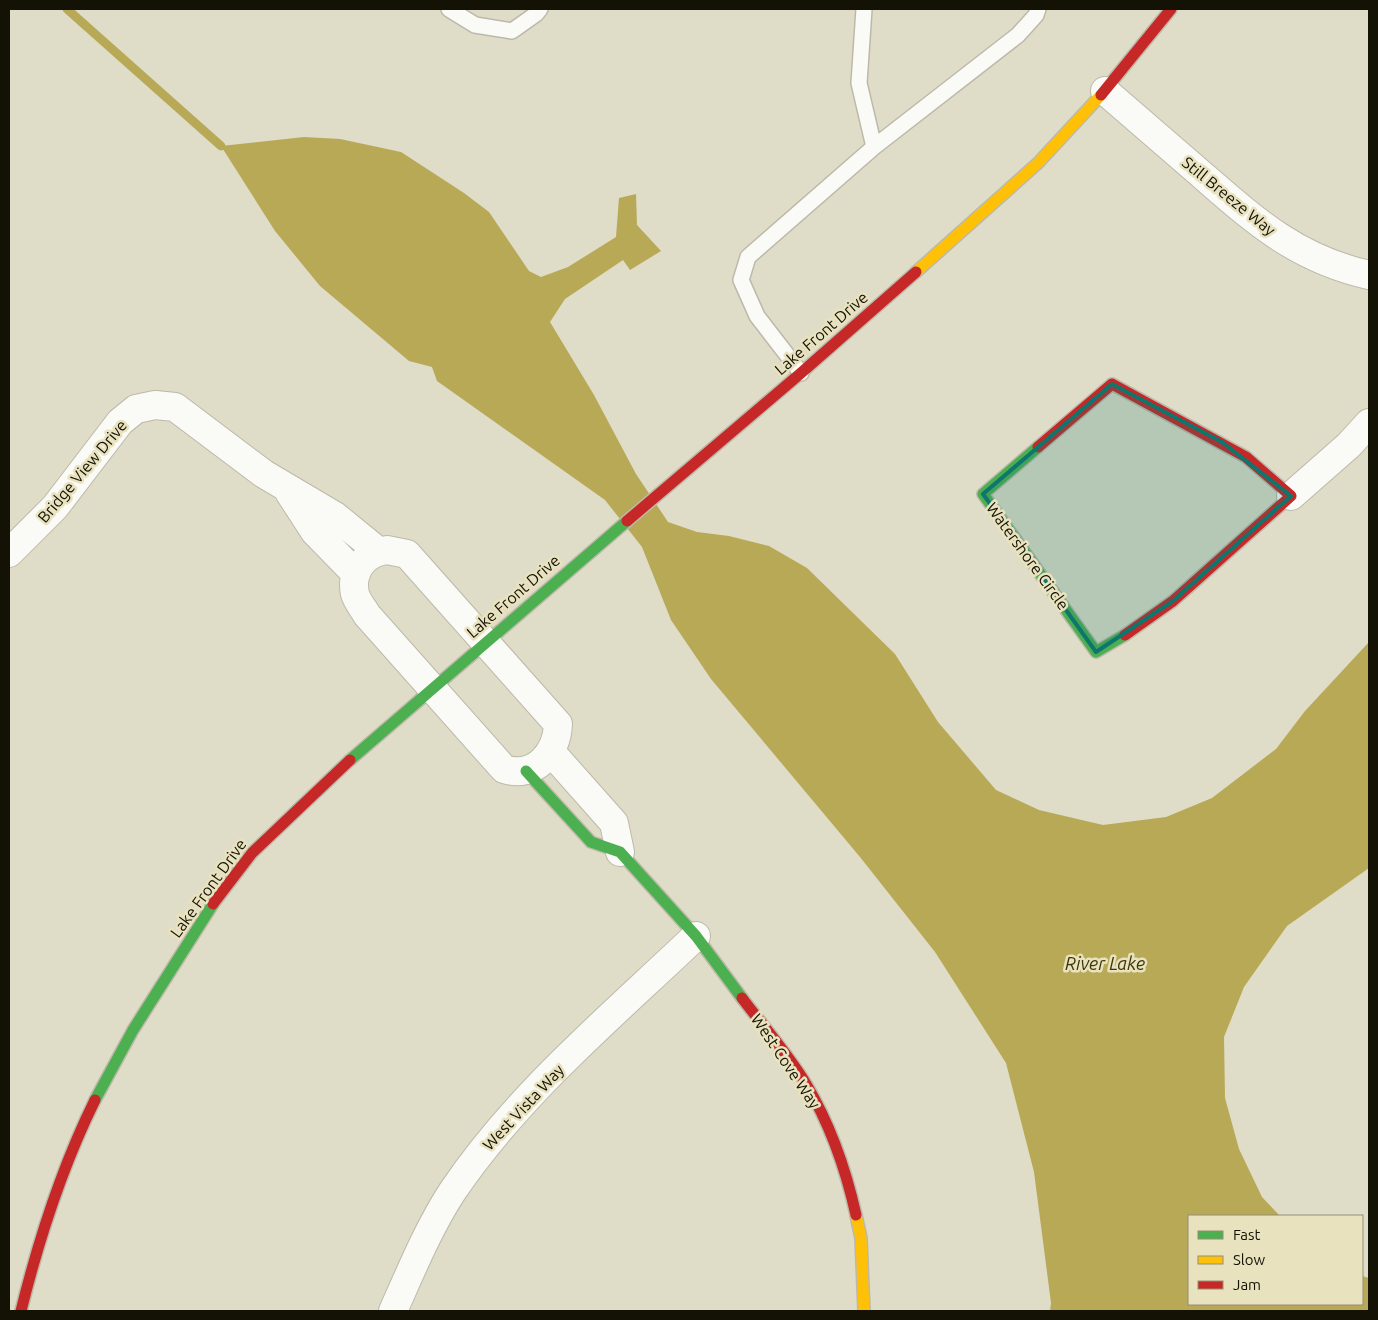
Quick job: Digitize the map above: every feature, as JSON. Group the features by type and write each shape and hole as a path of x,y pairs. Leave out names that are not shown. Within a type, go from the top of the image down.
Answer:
{"street":[{"name":"Lake Front Drive","path":"22,1311 44,1225 68,1160 103,1081 145,1005 244,861 305,799 584,556 801,373 1038,163 1105,91 1171,9"},
{"name":"Still Breeze Way","path":"1105,91 1264,228 1304,253 1343,269 1369,274"},
{"name":"Watershore Circle","path":"1291,496 1246,457 1112,384 983,494 1096,652 1136,629 1173,601 1291,496 1349,444 1369,423"},
{"name":"Bridge View Drive","path":"9,553 55,507 120,422 136,409 155,405 175,407 286,488 336,516 378,551"},
{"name":"Bridge View Drive","path":"286,488 315,532 356,574"},
{"path":"378,551 397,551 407,554 558,724 558,733 551,752 532,770 516,773 504,769 431,690 367,615 355,594 356,574 366,556 378,551"},
{"path":"551,752 614,822 620,852"},
{"name":"West Cove Way","path":"526,771 591,842 620,852 696,936 782,1049 806,1084 828,1126 850,1184 861,1238 864,1311"},
{"name":"West Vista Way","path":"393,1311 420,1249 452,1193 490,1140 532,1093 696,936"}],"lane":[{"path":"450,9 475,25 512,31 540,9"},
{"path":"864,9 859,83 874,147"},
{"path":"801,373 757,316 741,280 748,257 874,147 1018,35 1036,15 1038,9"}],"highlighted area":[{"path":"1112,384 1222,442 1291,496 1173,601 1096,652 983,494"}],"water":[{"name":"River Lake","path":"304,137 340,139 401,152 464,193 489,212 529,271 541,277 568,267 616,237 619,198 636,194 637,225 661,251 630,270 623,260 565,299 550,322 594,395 636,474 668,522 697,532 729,536 769,546 807,568 895,654 938,722 996,790 1039,810 1103,825 1166,817 1212,798 1276,749 1305,711 1369,642 1369,868 1287,926 1244,987 1224,1037 1225,1098 1239,1149 1262,1197 1279,1215 1188,1215 1188,1305 1363,1305 1363,1276 1369,1278 1369,1311 1050,1311 1051,1303 1034,1172 1006,1063 935,952 860,857 711,679 671,620 642,547 605,500 437,381 432,367 409,361 320,286 275,231 221,146"}],"waterway":[{"path":"67,9 221,146"}],"traffic: fast":[{"path":"1038,447 983,494 1096,652 1125,635"},
{"path":"350,760 627,521"},
{"path":"526,771 591,842 620,852 696,936 742,998"},
{"path":"95,1100 133,1030 213,904"}],"traffic: slow":[{"path":"916,272 1038,163 1101,95"},
{"path":"856,1215 861,1238 864,1311"}],"traffic: jam":[{"path":"1101,95 1171,9"},
{"path":"627,521 916,272"},
{"path":"1112,384 1246,457 1291,496 1173,601 1125,635"},
{"path":"1038,447 1112,384"},
{"path":"213,904 252,853 350,760"},
{"path":"742,998 791,1062 815,1099 836,1148 856,1215"},
{"path":"21,1311 52,1203 72,1151 95,1100"}]}
